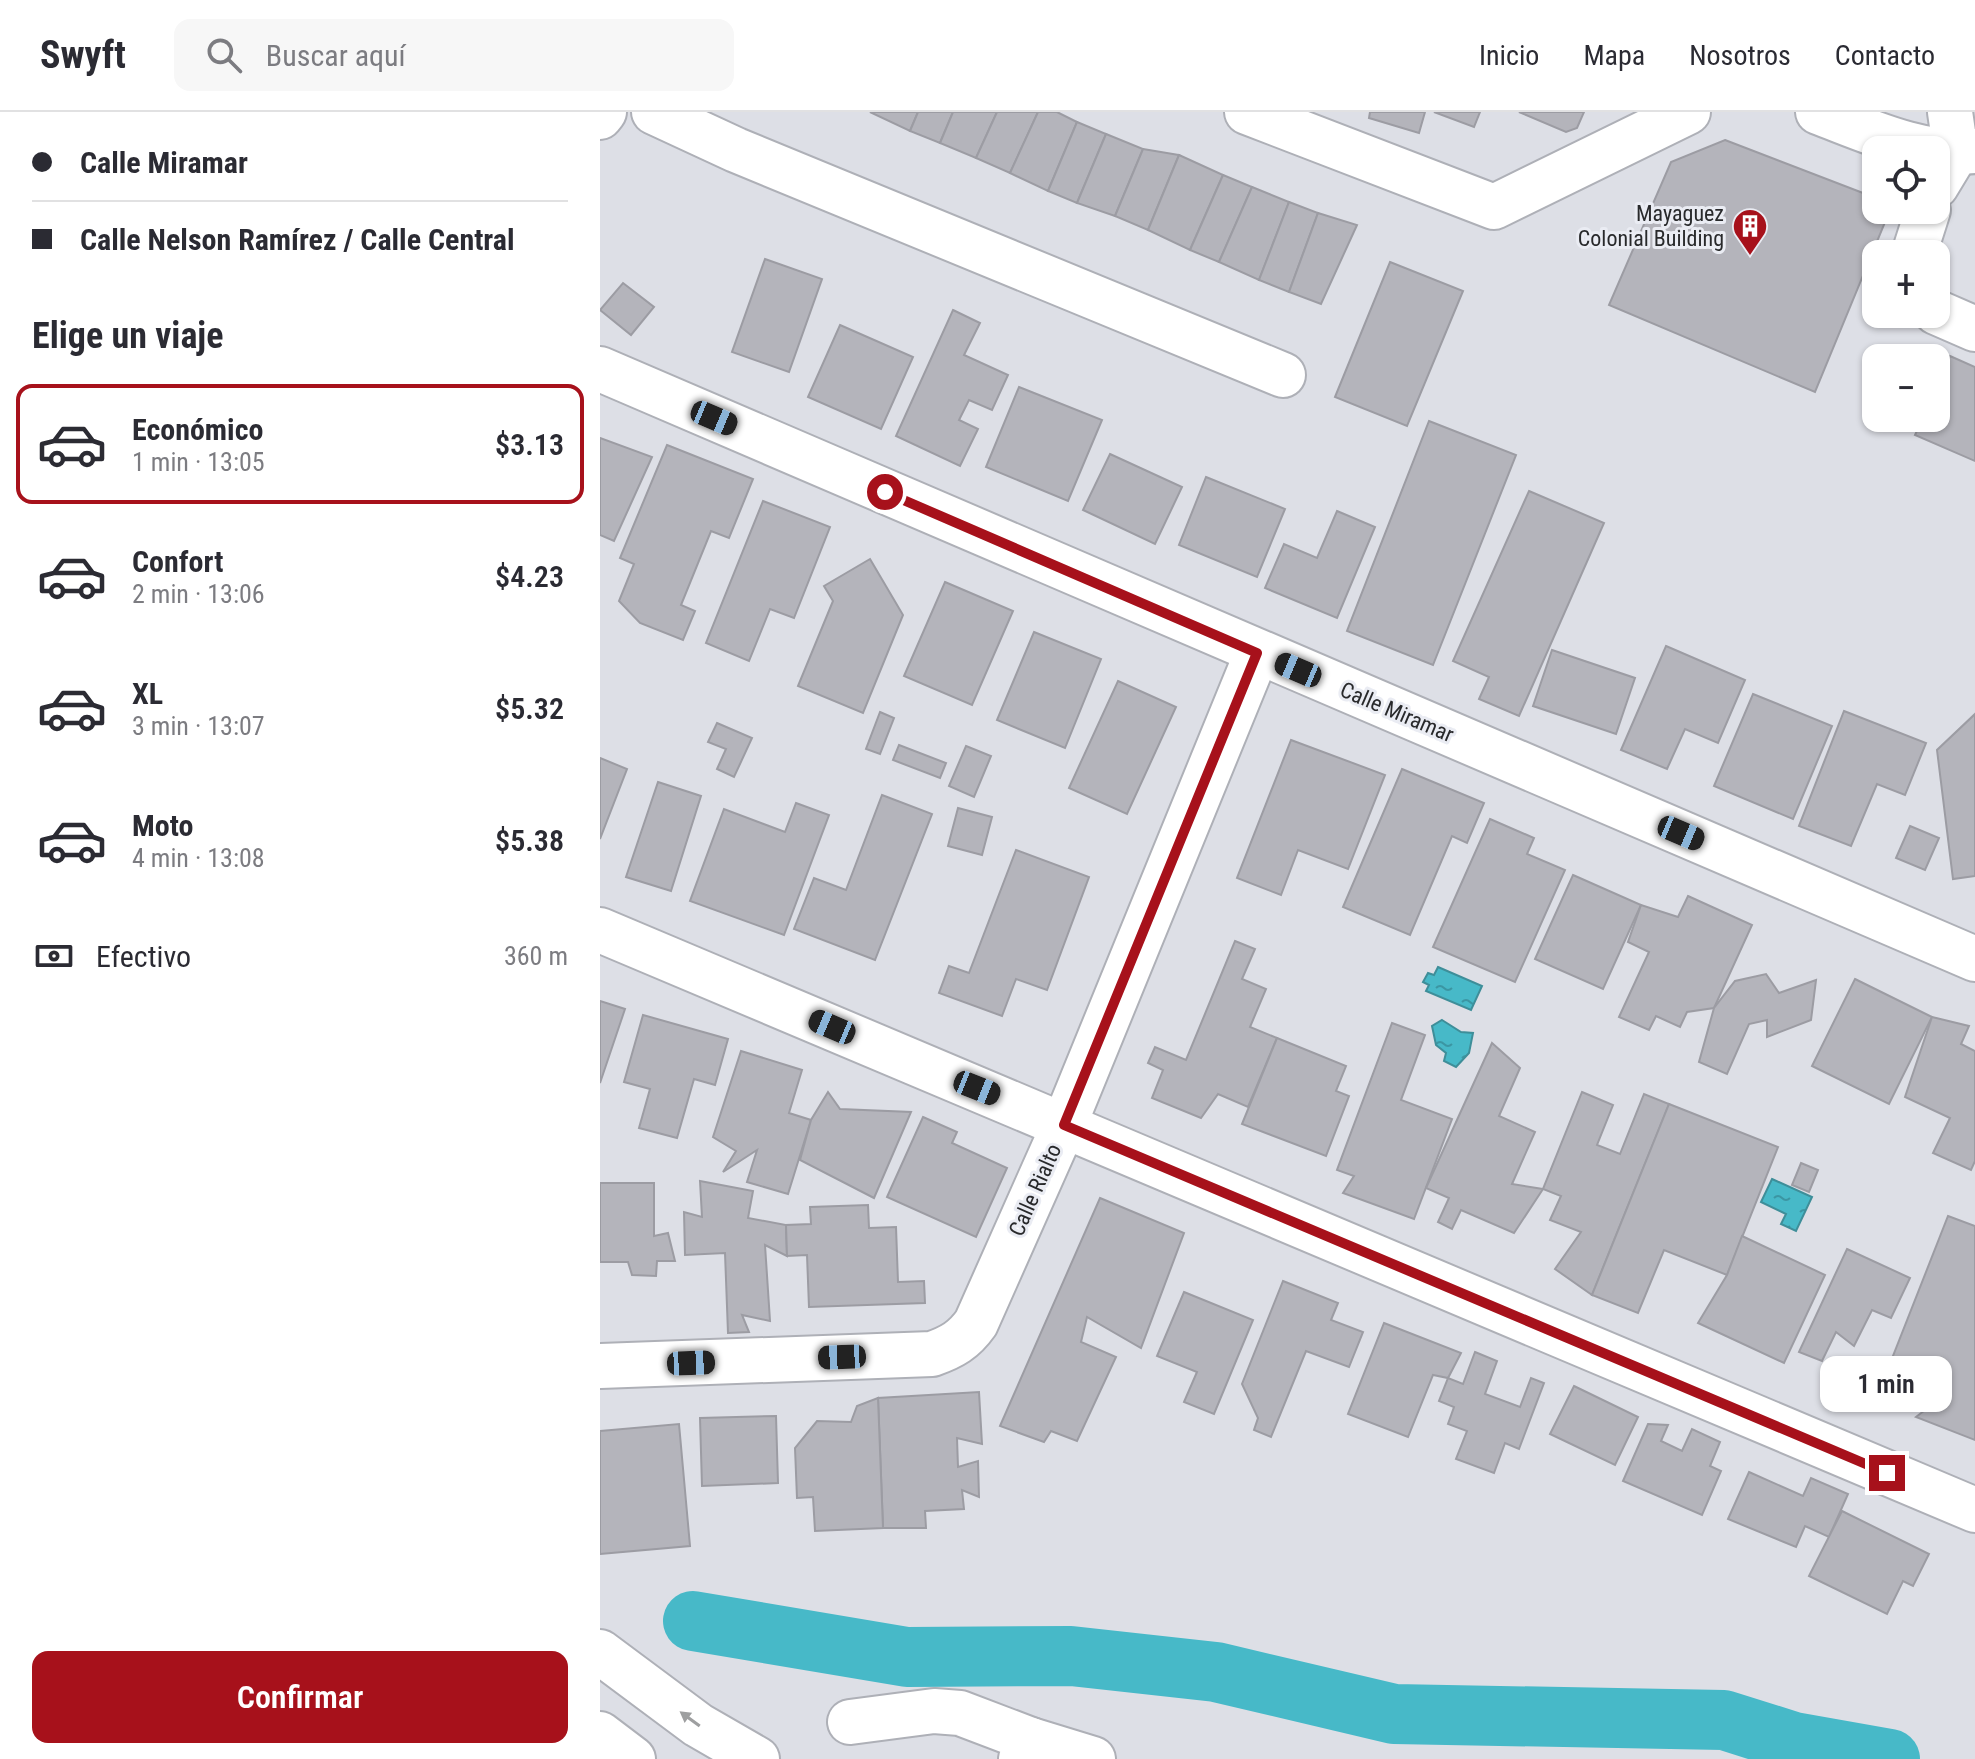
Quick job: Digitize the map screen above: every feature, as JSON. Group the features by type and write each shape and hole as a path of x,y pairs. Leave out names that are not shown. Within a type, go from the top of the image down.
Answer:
{"main road":[{"path":"600,117 604,112"},
{"path":"654,112 751,156 1283,375"},
{"path":"1247,112 1494,207 1688,112"},
{"path":"1818,112 1887,138 1954,151"},
{"path":"1950,318 1975,329"},
{"name":"Calle Miramar","path":"600,369 1975,959"},
{"name":"Calle Rialto","path":"600,1366 932,1354 952,1347 976,1323 1064,1125 1257,653"},
{"path":"600,930 1975,1510"},
{"path":"600,1652 698,1725 757,1759"},
{"path":"850,1722 934,1711 960,1713 1026,1749 1093,1759"},
{"path":"600,1734 633,1759"}],"water":[{"path":"1438,967 1482,986 1471,1010 1426,991 1429,985 1423,982 1428,973 1434,975"},
{"path":"1442,1020 1461,1032 1473,1033 1469,1053 1456,1067 1444,1061 1446,1053 1436,1045 1432,1026"},
{"path":"1772,1179 1812,1197 1796,1231 1781,1224 1786,1214 1761,1202"}],"building":[{"path":"870,112 918,112 910,131"},
{"path":"918,112 953,112 940,143 910,131"},
{"path":"953,112 997,112 976,158 940,143"},
{"path":"997,112 1038,112 1010,173 976,158"},
{"path":"1038,112 1057,112 1077,122 1048,191 1010,173"},
{"path":"1370,112 1425,112 1419,133 1369,118"},
{"path":"1434,112 1480,112 1474,127"},
{"path":"1519,112 1584,112 1577,128 1566,132"},
{"path":"1077,122 1106,134 1077,203 1048,191"},
{"path":"1106,134 1143,149 1115,216 1077,203"},
{"name":"Mayaguez Colonial Building","path":"1725,140 1862,193 1862,224 1884,224 1878,240 1862,240 1862,278 1815,392 1609,305 1671,162"},
{"path":"1143,149 1179,155 1148,230 1115,216"},
{"path":"1179,155 1223,175 1190,250 1148,230"},
{"path":"1223,175 1252,187 1219,262 1190,250"},
{"path":"1252,187 1289,202 1259,280 1219,262"},
{"path":"1289,202 1318,213 1289,292 1259,280"},
{"path":"1318,213 1357,225 1321,304 1289,292"},
{"path":"765,259 822,279 789,372 732,352"},
{"path":"1390,262 1463,291 1407,426 1335,397"},
{"path":"623,283 654,307 631,335 600,310"},
{"path":"953,310 980,323 964,355 1008,375 992,410 969,400 959,420 978,429 960,466 896,436"},
{"path":"840,325 913,357 881,429 808,397"},
{"path":"1950,356 1975,367 1975,461 1915,435 1916,432 1950,432"},
{"path":"1019,387 1102,420 1068,501 986,467"},
{"path":"1429,421 1516,455 1433,665 1347,631"},
{"path":"600,438 652,457 614,541 600,535"},
{"path":"667,445 753,479 729,538 711,531 681,605 695,611 683,640 640,623 619,601 634,564 620,558"},
{"path":"1110,454 1182,487 1155,544 1083,510"},
{"path":"1206,477 1285,509 1257,577 1179,545"},
{"path":"1529,491 1604,523 1519,716 1479,699 1489,677 1453,661"},
{"path":"763,501 830,527 794,618 770,609 749,661 706,643"},
{"path":"1337,511 1375,527 1337,618 1265,588 1284,544 1317,558"},
{"path":"870,559 903,615 863,713 798,686 833,601 824,586"},
{"path":"945,582 1013,611 972,705 904,676"},
{"path":"1034,632 1101,659 1065,748 997,720"},
{"path":"1666,646 1745,680 1718,743 1685,729 1667,769 1621,750"},
{"path":"1552,650 1635,678 1616,734 1533,706"},
{"path":"1118,681 1176,707 1127,814 1069,788"},
{"path":"1753,694 1832,726 1793,819 1714,786"},
{"path":"1844,711 1926,743 1905,795 1877,784 1851,846 1799,826"},
{"path":"880,712 894,718 880,754 866,749"},
{"path":"1975,714 1975,876 1953,879 1937,750"},
{"path":"717,723 752,738 734,777 717,769 726,749 708,742"},
{"path":"1291,740 1385,775 1348,869 1298,850 1281,895 1237,878"},
{"path":"899,745 946,763 940,778 893,760"},
{"path":"966,746 991,756 974,797 949,786"},
{"path":"600,758 627,769 600,839"},
{"path":"1402,769 1484,803 1467,843 1452,836 1410,935 1343,907"},
{"path":"658,782 701,796 671,891 626,877"},
{"path":"882,795 932,814 875,960 794,929 814,878 846,890"},
{"path":"796,803 829,815 784,935 690,901 724,809 785,832"},
{"path":"958,808 992,817 982,855 948,846"},
{"path":"1490,819 1534,838 1527,854 1565,870 1515,982 1433,947"},
{"path":"1910,826 1939,838 1925,870 1896,858"},
{"path":"1016,850 1089,877 1047,990 1016,979 1002,1016 939,993 949,966 969,973"},
{"path":"1573,875 1641,905 1603,989 1535,959"},
{"path":"1688,896 1752,925 1714,1008 1687,1012 1680,1027 1656,1016 1649,1030 1619,1017 1649,952 1628,942 1641,905 1678,917"},
{"path":"1235,941 1255,949 1242,979 1266,989 1250,1027 1277,1038 1248,1107 1218,1094 1201,1118 1152,1098 1163,1070 1148,1063 1155,1047 1186,1060"},
{"path":"1766,974 1779,993 1816,980 1811,1020 1767,1037 1767,1020 1749,1024 1727,1074 1699,1062 1714,1008 1735,981"},
{"path":"1855,979 1932,1017 1889,1104 1812,1066"},
{"path":"600,1001 625,1009 600,1083"},
{"path":"643,1015 728,1039 715,1085 694,1079 677,1138 639,1128 650,1089 624,1082"},
{"path":"1932,1017 1969,1026 1961,1044 1975,1051 1975,1161 1971,1170 1933,1153 1950,1118 1905,1097"},
{"path":"1392,1023 1425,1035 1401,1100 1452,1119 1414,1219 1343,1193 1354,1176 1337,1170"},
{"path":"1277,1038 1346,1066 1336,1091 1349,1096 1326,1156 1242,1124"},
{"path":"1492,1043 1520,1068 1499,1116 1535,1132 1512,1184 1543,1189 1514,1233 1461,1210 1452,1229 1438,1222 1449,1198 1426,1188"},
{"path":"741,1051 802,1070 789,1113 811,1120 788,1194 747,1182 757,1150 723,1172 736,1151 713,1137"},
{"path":"828,1092 840,1109 911,1112 874,1198 800,1160 811,1120"},
{"path":"1582,1092 1613,1105 1597,1145 1620,1154 1644,1094 1669,1104 1592,1295 1555,1269 1581,1232 1550,1220 1561,1196 1543,1189"},
{"path":"1669,1104 1778,1147 1727,1275 1664,1250 1638,1313 1592,1295"},
{"path":"923,1117 957,1132 952,1143 1007,1168 976,1237 887,1197"},
{"path":"1801,1163 1818,1170 1809,1192 1792,1185"},
{"path":"700,1181 753,1191 748,1218 786,1225 787,1256 765,1245 770,1321 742,1315 749,1332 728,1333 725,1253 685,1255 684,1212 702,1217"},
{"path":"600,1183 654,1183 654,1236 668,1233 675,1261 657,1261 656,1276 632,1275 628,1262 600,1262"},
{"path":"1100,1198 1184,1233 1141,1348 1087,1317 1081,1342 1116,1357 1077,1441 1051,1431 1044,1442 1000,1426"},
{"path":"868,1205 869,1228 896,1227 898,1282 924,1281 925,1303 809,1307 807,1255 787,1256 786,1225 811,1224 810,1207"},
{"path":"1948,1216 1975,1226 1975,1440 1916,1417 1933,1404 1882,1384"},
{"path":"1742,1236 1825,1275 1784,1363 1698,1323 1727,1275"},
{"path":"1847,1249 1910,1278 1891,1318 1872,1310 1854,1346 1836,1332 1822,1361 1799,1352"},
{"path":"1283,1281 1338,1303 1331,1320 1363,1332 1349,1367 1306,1351 1271,1437 1254,1430 1258,1418 1242,1384"},
{"path":"1184,1292 1253,1320 1214,1414 1184,1402 1197,1372 1157,1356"},
{"path":"1384,1323 1461,1353 1448,1378 1433,1375 1408,1437 1348,1414"},
{"path":"1475,1352 1497,1361 1485,1394 1520,1407 1531,1378 1544,1383 1519,1449 1505,1443 1494,1473 1456,1459 1467,1431 1448,1424 1454,1407 1439,1401 1448,1378 1463,1384"},
{"path":"1574,1386 1638,1417 1615,1465 1550,1434"},
{"path":"979,1392 982,1444 957,1438 958,1467 978,1461 979,1497 962,1490 964,1509 925,1511 926,1528 883,1528 878,1398"},
{"path":"878,1398 883,1528 815,1531 813,1497 797,1498 795,1448 817,1421 851,1422 857,1406"},
{"path":"776,1416 778,1483 702,1486 700,1418"},
{"path":"679,1424 690,1546 600,1554 600,1431"},
{"path":"1648,1424 1668,1425 1661,1441 1682,1451 1692,1429 1720,1442 1710,1466 1721,1471 1702,1515 1623,1481"},
{"path":"1749,1472 1803,1496 1811,1478 1848,1494 1829,1537 1805,1526 1796,1547 1728,1519"},
{"path":"1842,1511 1929,1554 1913,1586 1903,1581 1887,1614 1809,1576"}],"waterway":[{"path":"693,1621 907,1657 1071,1656 1216,1672 1394,1714 1724,1720 1794,1742 1890,1759"}],"place":[{"name":"Mayaguez Colonial Building","path":"1750,257"}],"route":[{"path":"885,492 1257,653 1064,1125 1887,1473"}]}
